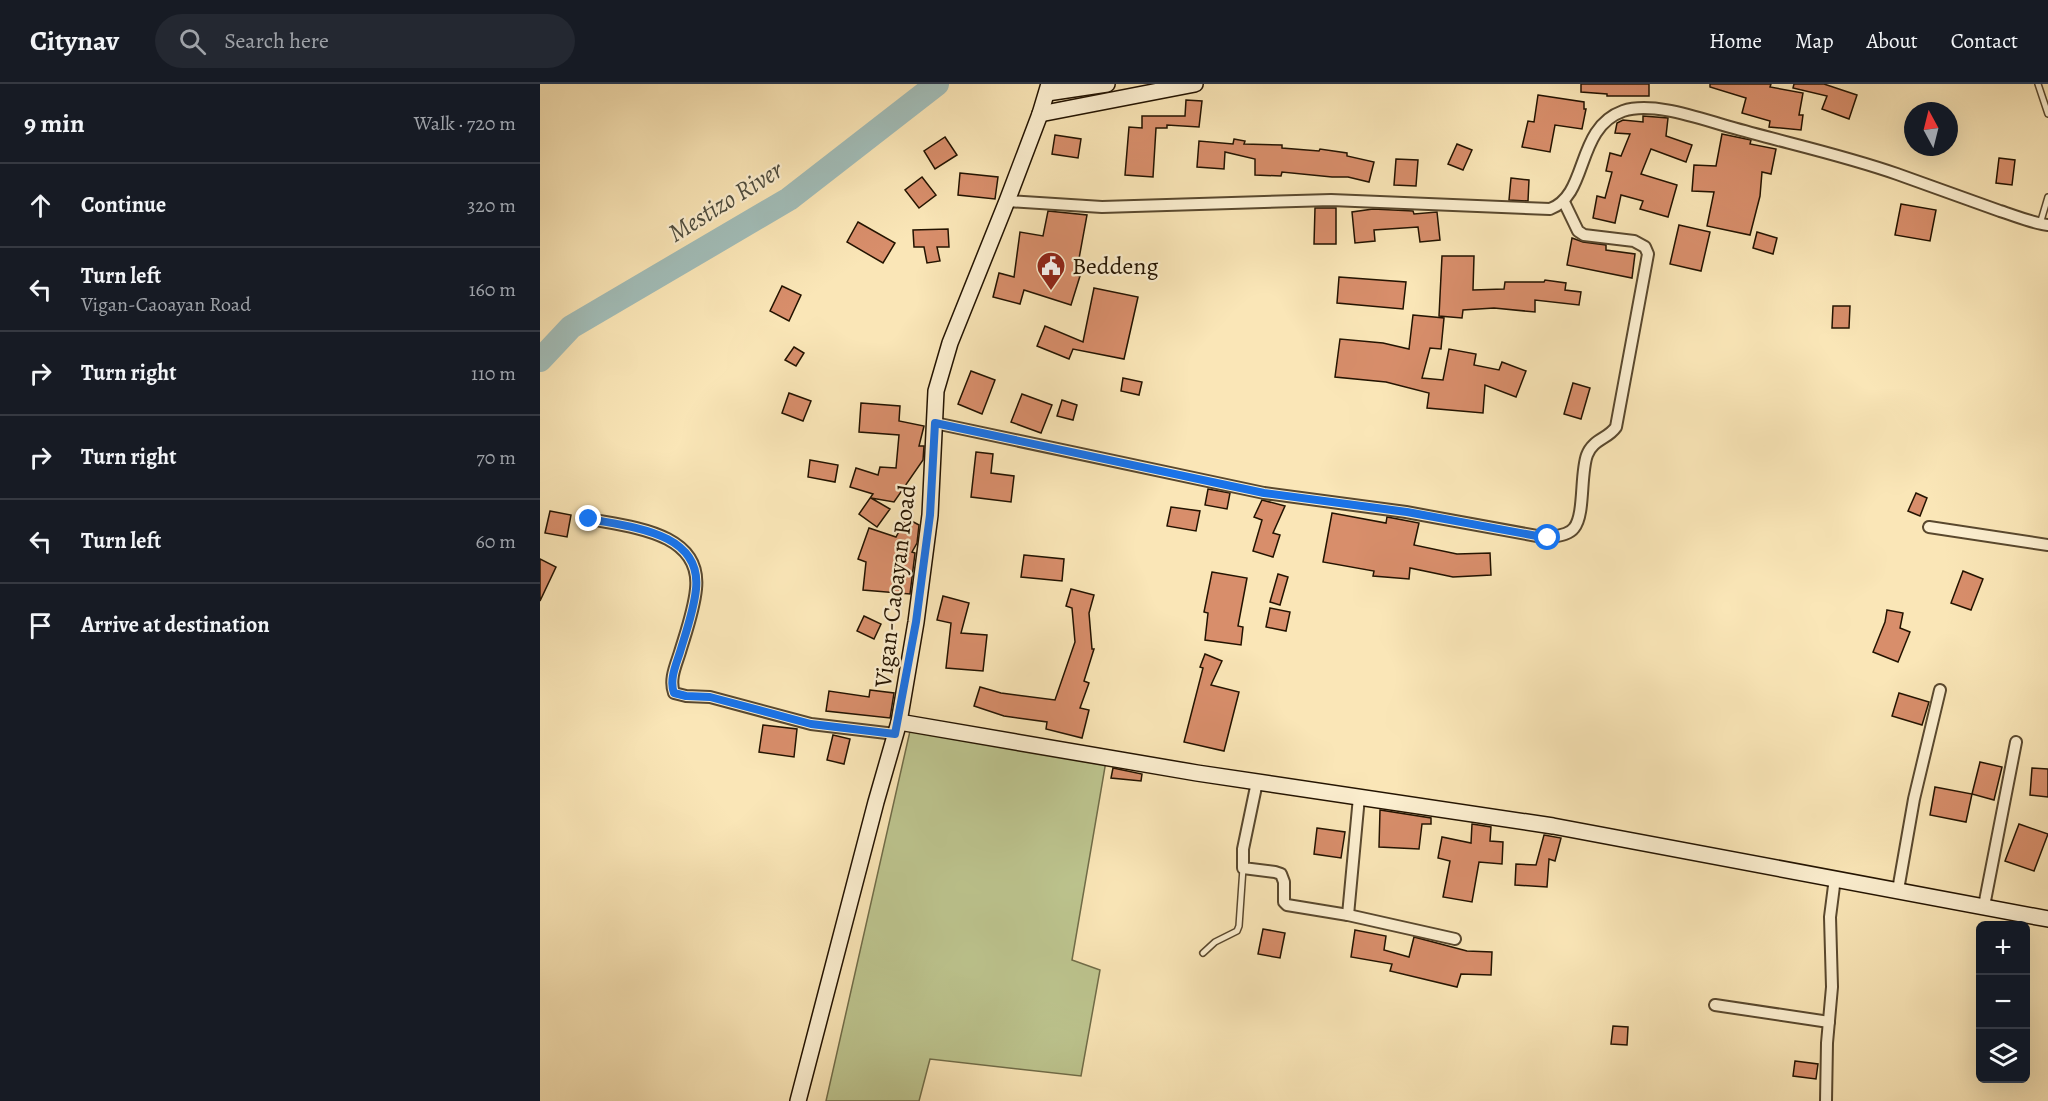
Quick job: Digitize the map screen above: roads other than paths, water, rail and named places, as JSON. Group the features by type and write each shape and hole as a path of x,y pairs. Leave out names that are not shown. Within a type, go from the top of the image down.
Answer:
{"main road":[{"path":"1040,114 1195,84"},
{"path":"1048,89 1097,85"},
{"name":"Vigan-Caoayan Road","path":"798,1101 897,728 916,622 930,515 936,392 946,354 1007,201 1048,89"},
{"path":"1033,132 1089,105"},
{"path":"897,728 1553,826 2048,918"}],"street":[{"path":"1007,201 1102,207 1331,200 1550,209 1564,202 1569,195 1593,137 1600,126 1620,113 1640,108 1712,122 1869,164 2044,225"},
{"path":"935,423 1264,493 1407,512 1548,538 1564,534 1574,529 1579,518 1583,470 1587,453 1598,439 1612,433 1616,427 1648,254 1645,247 1634,241 1584,235 1578,231 1564,202"},
{"path":"589,519 642,529 665,537 681,546 695,566 696,591 673,677 674,693 710,697 811,724 897,728"},
{"path":"1929,527 2048,545"},
{"path":"1898,890 1914,799 1940,690"},
{"path":"1984,906 2016,742"},
{"path":"1257,782 1244,849 1243,868 1281,874 1284,882 1283,900 1287,905 1348,915 1455,939"},
{"path":"1348,915 1359,797"},
{"path":"1826,1101 1832,977 1830,917 1835,878"},
{"path":"1715,1005 1829,1023"}],"lane":[{"path":"2038,84 2048,114"},
{"path":"2044,225 2048,197"},
{"path":"1203,953 1215,942 1237,931 1243,868"}],"waterway":[{"name":"Mestizo River","path":"540,360 571,327 789,199 937,84"}],"place":[{"name":"Beddeng","path":"1051,292"}]}
